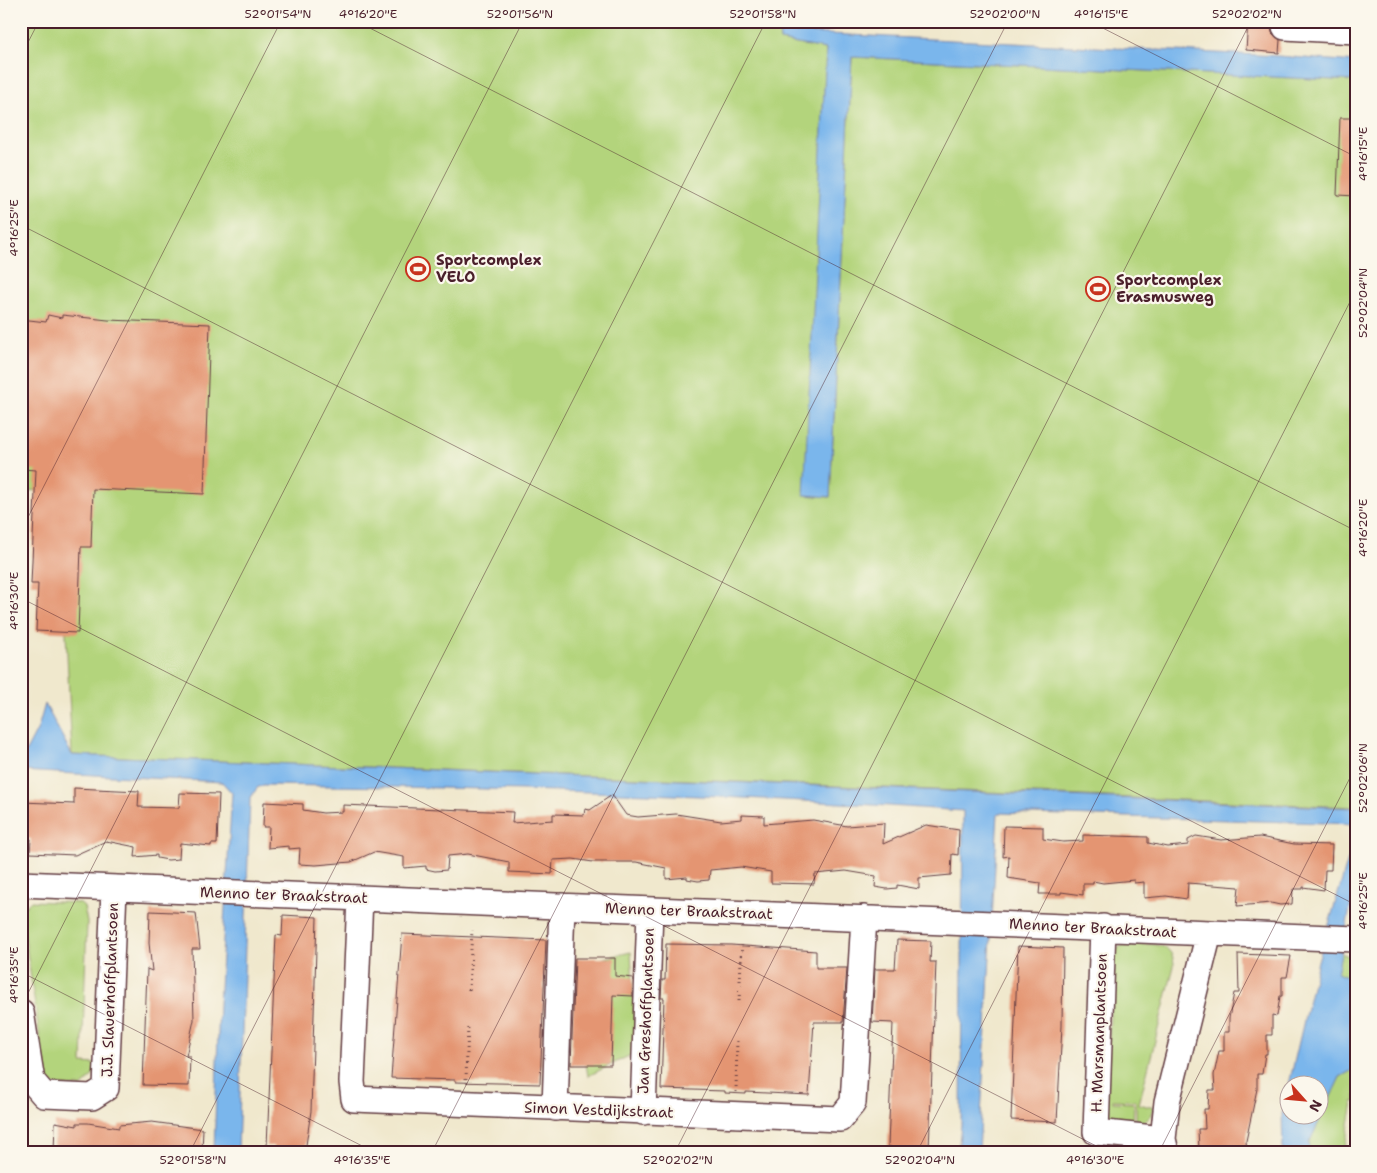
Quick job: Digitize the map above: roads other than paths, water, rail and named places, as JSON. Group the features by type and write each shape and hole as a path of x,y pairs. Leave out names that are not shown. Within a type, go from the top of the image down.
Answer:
{"street":[{"path":"1284,27 1313,25 1356,31"},
{"name":"Menno ter Braakstraat","path":"21,884 1103,927 1356,939"},
{"name":"J.J. Slauerhoffplantsoen","path":"21,1012 32,1081 44,1095 92,1097 106,1088 114,889"},
{"name":"Simon Vestdijkstraat","path":"360,898 352,1082 354,1099 643,1112 840,1119 853,1103 864,918"},
{"path":"555,1108 562,906"},
{"name":"Jan Greshoffplantsoen","path":"643,1112 650,910"},
{"name":"H. Marsmanplantsoen","path":"1103,927 1096,1132 1164,1145 1167,1102 1210,933"}],"water":[{"path":"779,21 788,21 789,32 1278,56 1356,62 1356,81 852,57 830,497 804,495 826,49 780,41"},
{"path":"45,704 72,755 1356,808 1356,824 998,813 979,1152 958,1152 961,1125 963,811 701,796 263,785 257,788 250,799 238,1152 214,1152 219,1004 232,793 222,782 21,771 21,753 25,753 38,728"},
{"path":"1356,833 1356,879 1337,973 1356,981 1356,1068 1340,1077 1330,1098 1330,1076 1291,1076 1318,961"},
{"path":"1282,1126 1317,1126 1309,1143 1310,1152 1283,1152"}],"place":[{"name":"Sportcomplex VELO","path":"418,269"},
{"name":"Sportcomplex Erasmusweg","path":"1098,289"}]}
